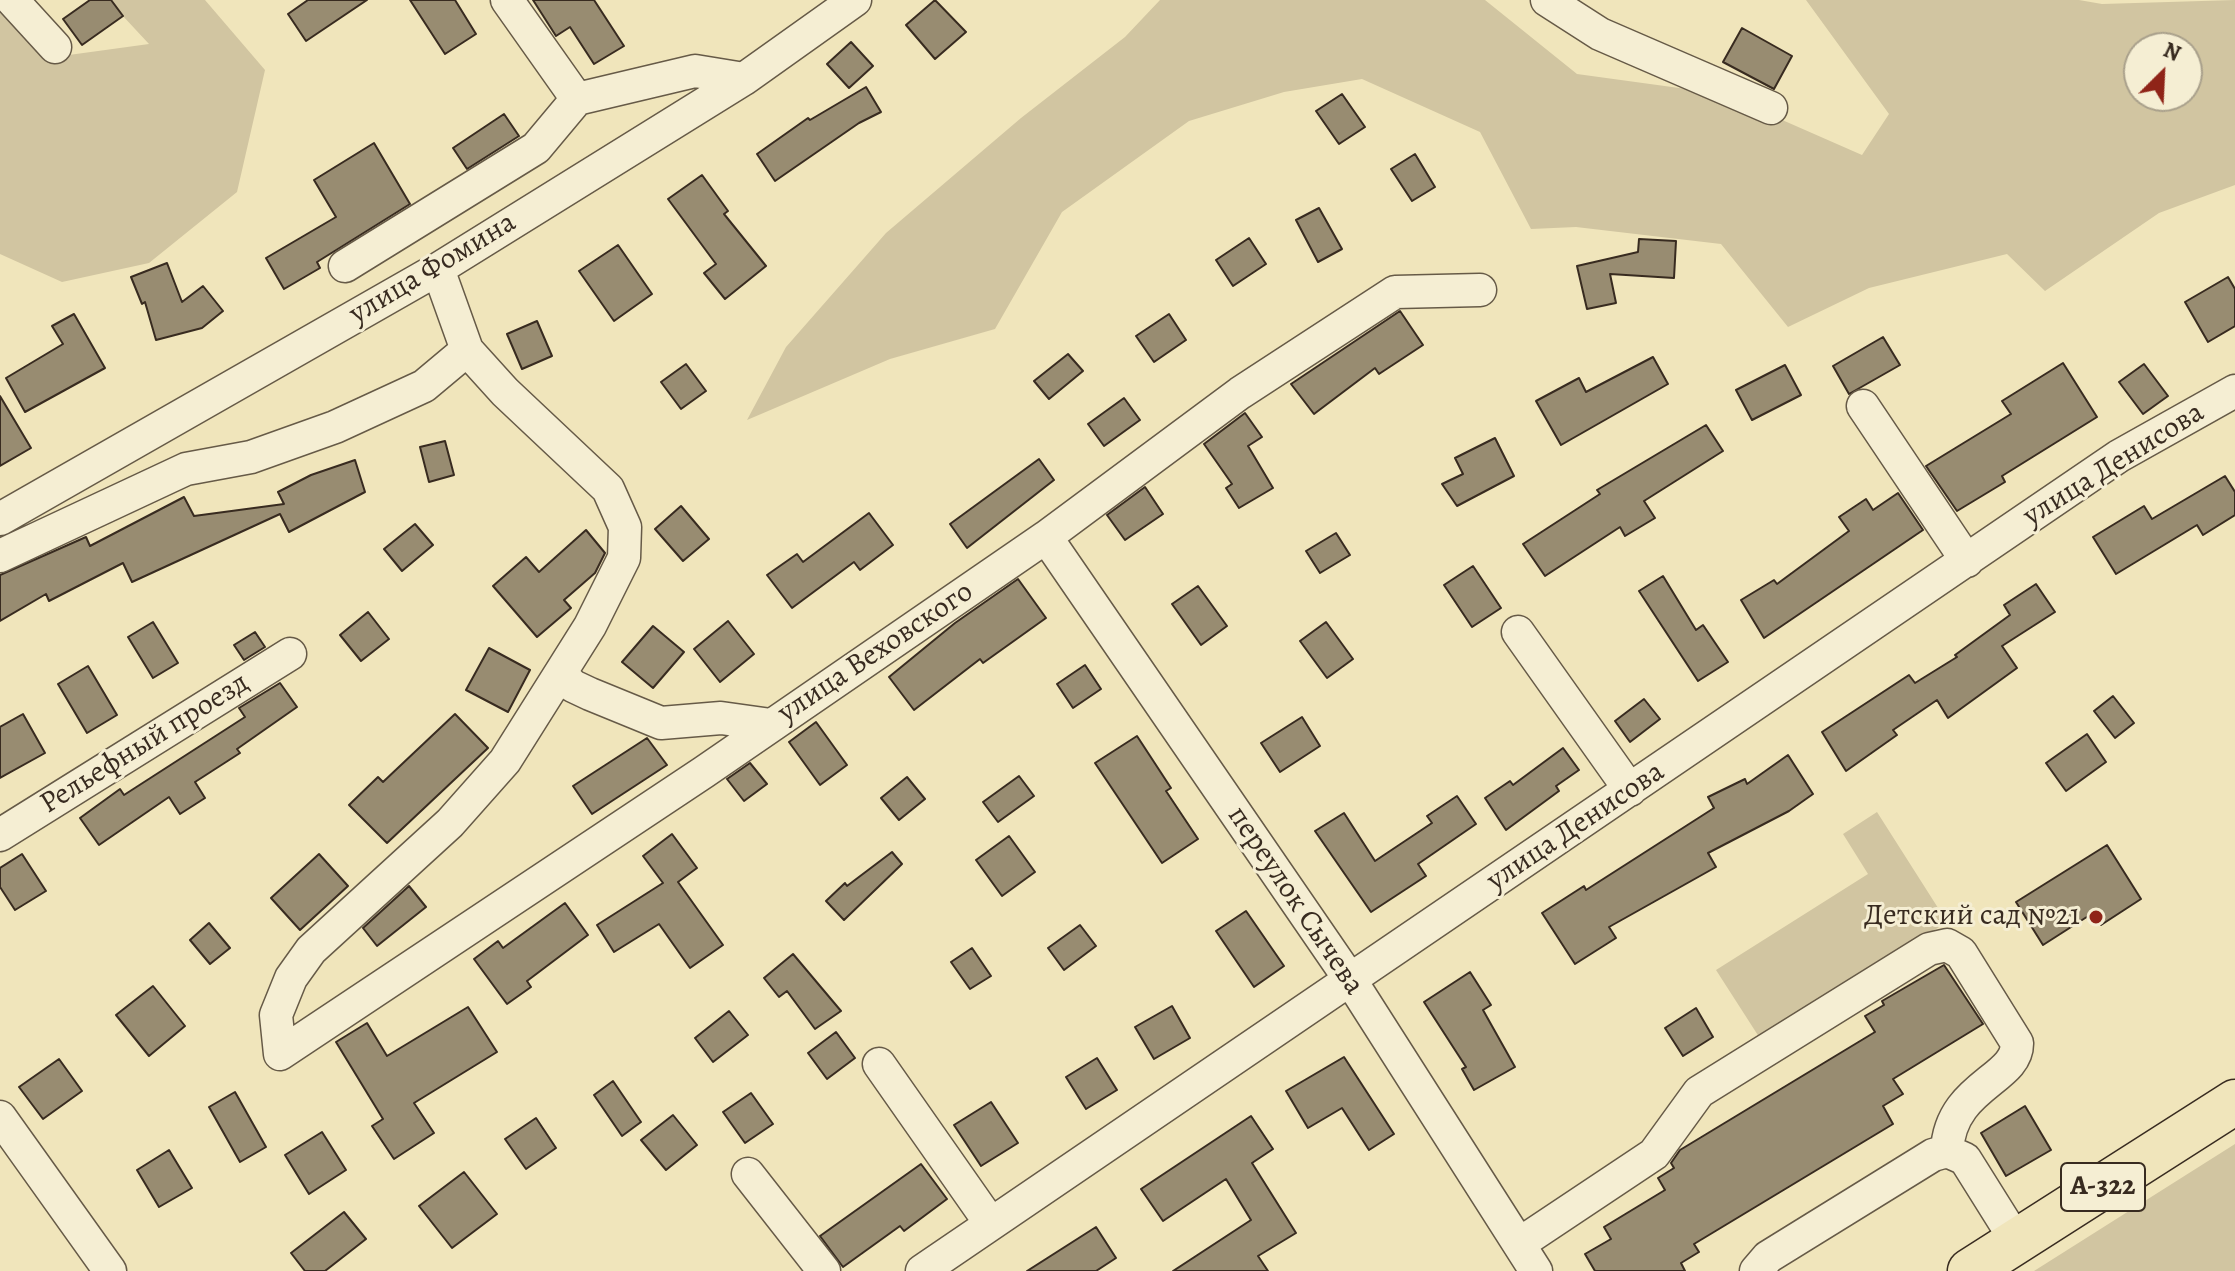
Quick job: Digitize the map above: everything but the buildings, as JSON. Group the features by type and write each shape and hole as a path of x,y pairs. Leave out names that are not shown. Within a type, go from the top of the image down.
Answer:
{"highway":[{"name":"А-322","path":"1970,1271 2235,1102"}],"street":[{"path":"12,0 55,47"},
{"path":"507,0 577,99"},
{"name":"улица Фомина","path":"0,519 438,269 744,79 855,0"},
{"path":"1547,0 1600,34 1771,108"},
{"path":"345,266 536,148 577,99 695,71 744,79"},
{"path":"438,269 467,350 505,392 608,489 625,527 624,558 561,674 573,686 661,723 721,718 771,725"},
{"name":"улица Веховского","path":"561,674 505,761 450,823 305,959 291,978 276,1015 280,1054 771,725 1046,537 1240,393 1395,292 1480,290"},
{"path":"0,556 186,469 251,457 335,427 424,386 467,350"},
{"name":"улица Денисова","path":"922,1271 2119,456 2235,391"},
{"path":"1863,406 1967,561"},
{"name":"переулок Сычева","path":"1046,537 1351,981 1536,1271"},
{"path":"1518,632 1630,790"},
{"name":"Рельефный проезд","path":"0,835 290,654"},
{"path":"1519,1244 1654,1154 1699,1092 1929,949 1947,945 1961,953 2017,1043 2017,1050 2012,1063 1975,1090 1962,1105 1948,1134 1947,1151"},
{"path":"879,1064 991,1224"},
{"path":"0,1117 110,1271"},
{"path":"1756,1271 1768,1257 1933,1155 1947,1151 1965,1159 2017,1242"},
{"path":"748,1174 824,1271"}],"shaded area":[{"path":"0,0 47,58 149,44 108,0 205,0 265,70 237,192 149,263 62,282 0,254"},
{"path":"1160,0 1485,0 1577,74 1723,94 1862,155 1889,114 1806,0 2079,0 2102,4 2235,0 2235,185 2159,213 2045,291 2007,254 1869,288 1788,327 1721,244 1576,227 1531,229 1480,132 1362,79 1284,92 1189,121 1062,212 995,329 890,359 747,420 786,347 886,233 1021,118 1125,37"},
{"path":"1877,812 1947,922 1761,1040 1716,970 1868,874 1843,834"},
{"path":"2235,1144 2235,1271 2034,1271"}],"place":[{"name":"Детский сад №21","path":"2096,917"}]}
